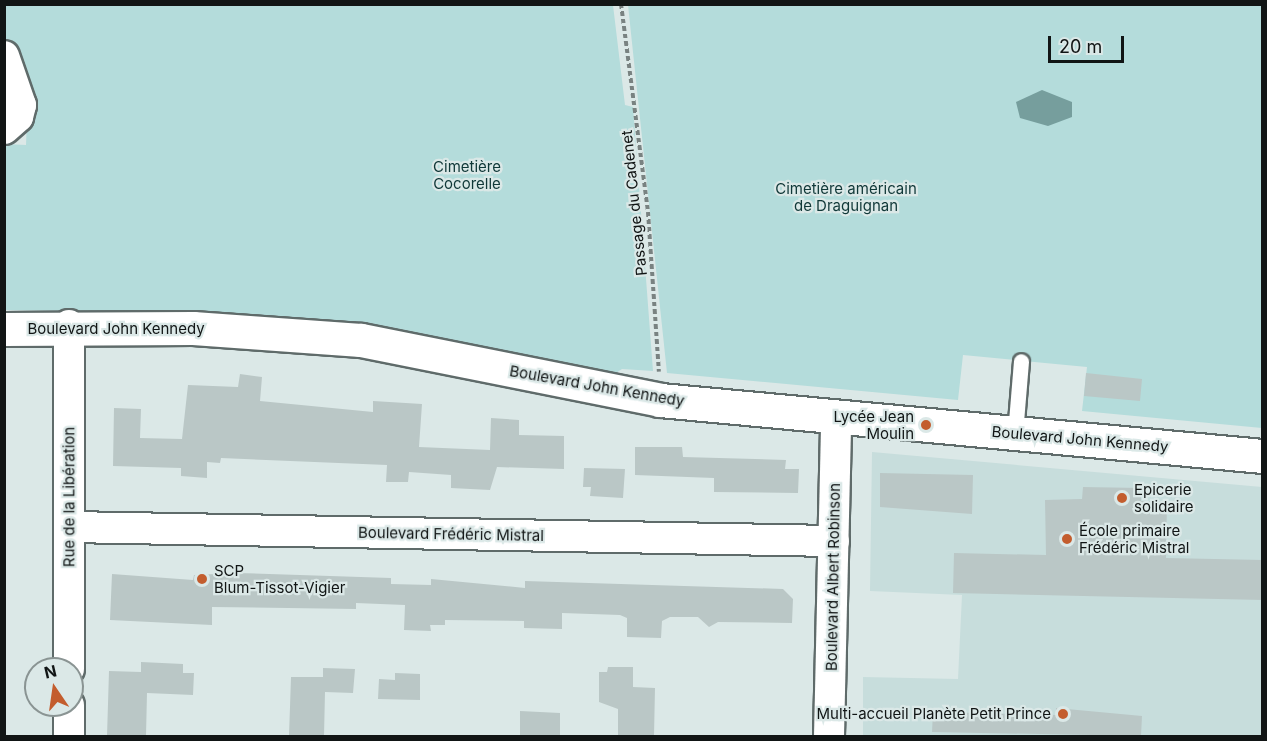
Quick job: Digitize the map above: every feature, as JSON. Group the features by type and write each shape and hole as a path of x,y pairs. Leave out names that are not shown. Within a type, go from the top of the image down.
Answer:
{"street":[{"path":"4,56 21,105 18,117 4,129"},
{"name":"Boulevard John Kennedy","path":"4,329 69,326 362,340 660,400 1263,456"},
{"name":"Rue de la Libération","path":"69,326 69,657"},
{"name":"Boulevard Albert Robinson","path":"829,736 836,418"},
{"name":"Boulevard Frédéric Mistral","path":"69,526 834,541"},
{"path":"69,717 69,736"}],"lane":[{"path":"1015,434 1021,361"}],"path":[{"name":"Passage du Cadenet","path":"621,4 648,212 660,400"}],"shaded area":[{"path":"1042,90 1072,102 1072,117 1048,126 1020,118 1016,102"},
{"name":"École primaire Frédéric Mistral","path":"872,452 1262,487 1262,736 863,736 863,677 958,679 962,595 870,591"}],"green space":[{"name":"Cimetière Cocorelle","path":"5,5 613,5 625,105 633,107 653,371 622,369 608,378 133,312 5,310 4,144 26,145 28,92 5,37"},
{"name":"Cimetière américain de Draguignan","path":"628,5 1262,5 1262,428 1082,411 1087,367 963,355 958,400 667,373"}],"building":[{"path":"1086,373 1142,379 1140,401 1084,396"},
{"path":"240,374 262,377 260,401 373,412 373,401 422,404 419,447 490,450 491,418 519,420 519,435 564,436 564,469 497,467 490,490 451,488 451,475 409,472 408,482 386,482 387,465 221,458 220,463 207,462 207,478 181,476 181,468 113,466 114,408 141,409 140,438 182,439 188,385 238,387"},
{"path":"635,447 682,447 683,457 786,460 785,469 799,469 798,493 714,492 714,478 635,475"},
{"path":"584,468 625,469 623,498 590,496 591,487 583,487"},
{"path":"880,473 973,475 972,514 880,507"},
{"path":"1083,487 1141,488 1141,501 1167,501 1166,558 1263,560 1263,600 953,593 954,553 1046,555 1045,500 1082,499"},
{"path":"238,573 391,578 391,584 431,585 431,579 525,588 525,581 783,589 793,599 792,623 718,622 709,627 698,617 670,617 662,621 661,638 627,637 627,618 620,615 562,613 562,629 524,628 524,621 445,620 445,625 430,625 431,631 404,630 405,605 356,603 356,609 212,607 212,625 110,620 112,574 193,580 194,575"},
{"path":"141,662 183,664 183,673 194,673 193,695 147,693 146,736 107,736 109,671 141,672"},
{"path":"608,667 633,667 633,687 655,688 654,736 618,736 618,709 599,702 599,672 607,672"},
{"path":"323,668 355,669 353,693 325,692 324,736 289,736 291,677 323,677"},
{"path":"395,673 420,674 420,700 378,699 379,679 395,680"},
{"path":"1056,708 1142,716 1141,736 932,732 933,712 1056,715"},
{"path":"520,711 560,713 560,735 520,736"}],"place":[{"name":"Lycée Jean Moulin","path":"926,425"},
{"name":"Epicerie solidaire","path":"1122,498"},
{"name":"École primaire Frédéric Mistral","path":"1067,539"},
{"name":"SCP Blum-Tissot-Vigier","path":"202,579"},
{"name":"Multi-accueil Planète Petit Prince","path":"1063,714"}]}
